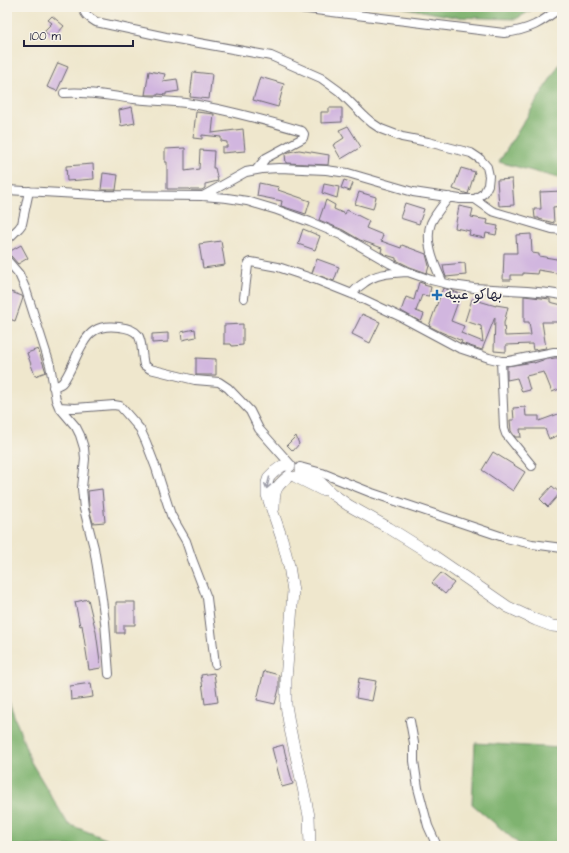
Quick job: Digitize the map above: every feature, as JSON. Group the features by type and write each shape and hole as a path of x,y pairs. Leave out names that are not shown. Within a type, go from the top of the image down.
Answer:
{"main road":[{"path":"310,846 309,816 286,705 286,679 292,619 293,591 282,538 273,512 274,495 276,489 280,483 294,470 321,483 331,493 348,505 434,556 508,607 552,626 562,626"}],"street":[{"path":"84,7 87,16 96,22 166,37 271,56 321,78 339,92 368,120 381,130 402,138 428,142 471,153 480,159 487,167 489,176 488,185 484,193 475,199 460,199 413,192 348,173 326,170 280,168 246,172 203,196"},
{"path":"291,7 504,33 517,32 531,28 561,7"},
{"path":"64,93 78,92 185,103 242,114 302,131 304,134 303,138 266,158 256,170"},
{"path":"7,190 226,198 277,210 310,222 341,235 391,264 431,280 474,288 527,291 562,295"},
{"path":"7,240 20,228 22,224 29,191"},
{"path":"443,283 434,262 429,236 431,223 439,210 450,197"},
{"path":"475,199 492,211 552,229 562,230"},
{"path":"7,260 19,274 26,290 50,365 53,387 59,408 76,427 84,448 85,459 82,488 84,508 94,548 101,592 109,674"},
{"path":"244,298 248,265 252,262 278,267 352,294 403,318 459,348 489,358 500,361 516,360 542,354 562,352"},
{"path":"352,294 364,282 373,277 382,274 408,272"},
{"path":"53,387 62,383 82,346 94,331 100,328 112,327 130,329 136,332 140,337 144,365 150,369 195,380 219,382 228,388 250,411 259,429 294,470 322,472 379,495 506,538 532,544 562,548"},
{"path":"500,361 504,428 506,434 532,466"},
{"path":"59,408 120,406 140,429 156,468 171,515 186,541 207,598 215,664"},
{"path":"410,720 414,744 414,761 421,802 428,826 437,846"}],"green space":[{"path":"401,7 537,7 516,19 454,17"},
{"path":"562,60 562,179 499,162"},
{"path":"7,696 31,762 68,824 119,844 128,846 7,846"},
{"path":"475,743 562,748 562,846 524,846 519,844 472,804"}],"building":[{"path":"52,16 64,26 53,39 44,31 52,23 48,20"},
{"path":"58,63 68,67 57,91 47,87"},
{"path":"149,71 165,74 163,81 177,79 179,91 166,93 166,95 145,95"},
{"path":"193,72 212,74 209,99 190,97"},
{"path":"260,77 284,84 278,107 253,100"},
{"path":"132,107 135,123 121,126 119,110"},
{"path":"329,108 342,108 342,122 321,123 321,112 329,112"},
{"path":"196,112 214,114 212,133 243,129 245,151 222,153 222,147 227,147 227,142 221,141 221,137 202,135 202,139 193,138"},
{"path":"348,126 361,147 341,159 333,145 344,138 339,130"},
{"path":"185,148 185,171 199,169 200,150 214,151 213,168 215,168 218,181 205,184 205,188 202,190 167,189 167,162 165,162 165,149"},
{"path":"299,150 329,155 328,165 286,163 285,154"},
{"path":"93,164 94,179 67,181 66,166"},
{"path":"461,168 475,172 468,194 453,189"},
{"path":"103,173 118,175 116,190 101,190"},
{"path":"512,179 514,205 499,206 497,180"},
{"path":"344,180 353,183 350,191 341,188"},
{"path":"259,183 279,187 278,190 310,201 306,214 281,206 282,201 257,196"},
{"path":"324,184 339,187 337,198 322,193"},
{"path":"562,191 562,206 553,207 554,223 535,218 534,209 541,209 540,192"},
{"path":"359,192 376,197 373,209 355,204"},
{"path":"326,200 335,205 334,209 345,214 347,210 369,221 366,228 383,235 381,241 401,248 402,245 426,254 429,266 427,273 410,267 396,260 396,258 386,255 381,252 382,248 360,240 343,230 319,220"},
{"path":"405,203 424,209 419,224 400,218"},
{"path":"459,206 473,209 471,217 488,220 487,224 498,226 496,235 486,233 485,238 469,235 470,231 455,228"},
{"path":"303,229 320,236 315,250 298,244"},
{"path":"531,234 532,253 539,254 539,256 562,260 562,274 538,270 537,274 523,273 523,275 511,275 511,280 503,280 504,253 517,253 516,235"},
{"path":"221,241 225,265 203,268 199,244"},
{"path":"21,245 28,258 18,264 7,253"},
{"path":"317,259 339,267 334,281 312,273"},
{"path":"465,263 466,275 446,277 443,265"},
{"path":"419,282 431,287 429,296 422,295 416,311 424,314 421,322 401,311 406,297 414,300"},
{"path":"443,288 461,294 451,321 464,326 461,333 483,342 481,326 465,321 472,299 496,306 508,307 504,323 505,336 531,335 529,322 524,322 524,296 550,299 550,302 562,305 562,322 542,322 546,348 533,350 532,344 506,345 506,352 494,351 495,317 482,350 461,343 462,341 429,326"},
{"path":"11,292 22,296 23,298 15,321 7,318 7,304"},
{"path":"362,314 380,322 370,343 352,334"},
{"path":"243,324 243,345 232,346 231,344 224,344 224,325"},
{"path":"195,329 196,337 182,340 181,332"},
{"path":"168,333 168,342 152,343 152,334"},
{"path":"38,349 46,372 35,376 27,353"},
{"path":"196,358 216,359 216,375 196,375"},
{"path":"559,358 562,364 562,388 552,392 544,372 526,376 530,390 522,392 517,378 507,380 507,366 534,363"},
{"path":"525,407 526,416 539,416 539,421 561,413 562,434 549,439 545,429 520,429 521,437 515,437 511,431 510,420 514,420 513,408"},
{"path":"296,436 299,444 293,451 287,445"},
{"path":"493,452 525,472 513,491 482,470"},
{"path":"552,486 560,493 548,507 540,499"},
{"path":"102,489 105,522 93,523 89,508 88,491"},
{"path":"441,573 454,583 445,594 432,583"},
{"path":"88,599 96,632 101,668 89,670 82,625 80,626 75,602"},
{"path":"116,602 135,602 135,625 124,625 124,633 116,633"},
{"path":"264,671 279,675 279,689 275,704 257,700"},
{"path":"214,673 218,702 205,704 201,675"},
{"path":"359,678 376,681 372,701 356,698"},
{"path":"91,683 93,697 71,700 70,686"},
{"path":"283,745 293,784 282,787 272,748"}],"place":[{"name":"بهاكو عبيه","path":"437,295"}]}
